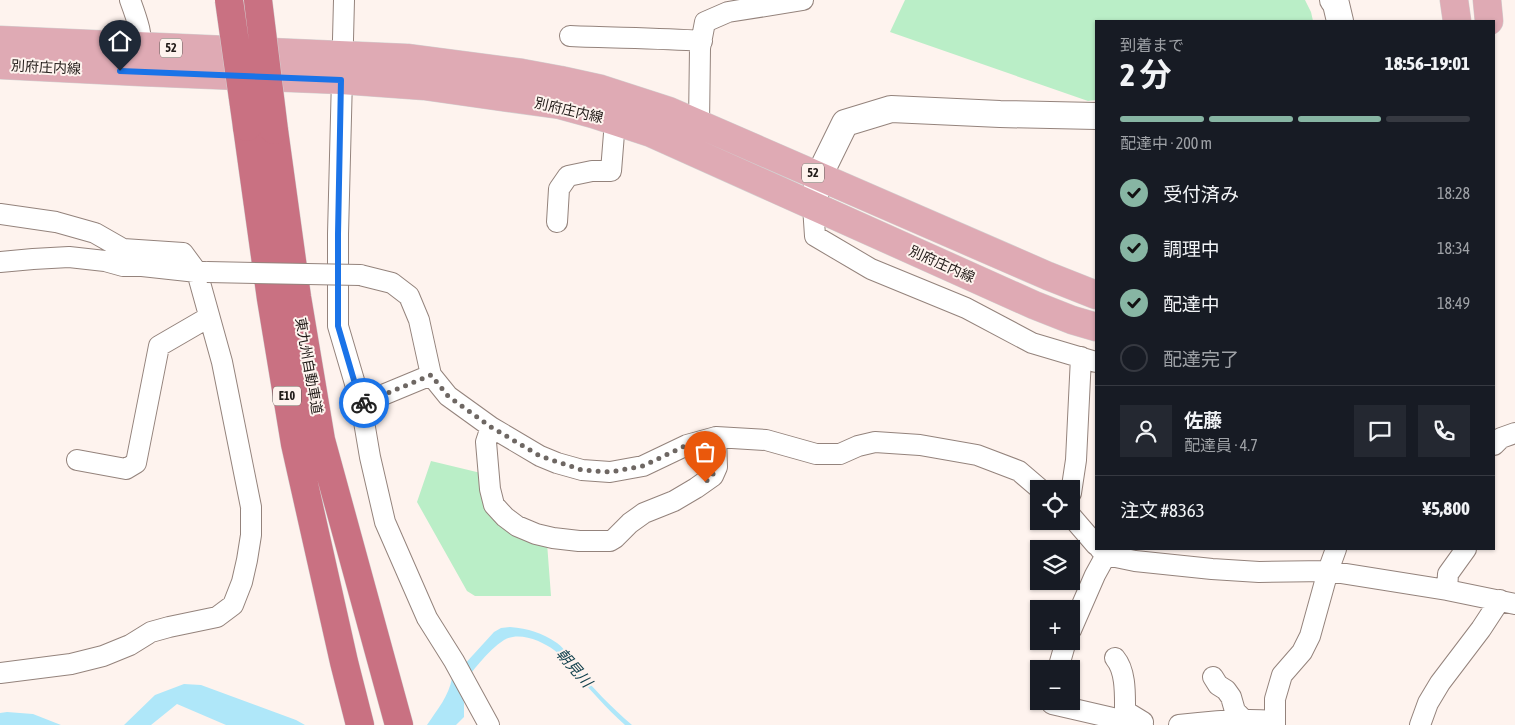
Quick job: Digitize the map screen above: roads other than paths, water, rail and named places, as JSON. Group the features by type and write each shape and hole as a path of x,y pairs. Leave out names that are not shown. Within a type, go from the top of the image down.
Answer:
{"highway":[{"name":"東九州自動車道","path":"229,0 271,299 295,444 360,725"},
{"name":"東九州自動車道","path":"258,0 297,297 321,440 399,725"}],"main road":[{"path":"1454,0 1457,20"},
{"path":"1487,0 1489,20"},
{"name":"別府庄内線","path":"0,40 141,60"},
{"name":"別府庄内線","path":"0,65 141,60 342,67 416,59 560,80 601,89 656,106 1095,295"},
{"name":"別府庄内線","path":"342,67 424,86 560,105 651,133 1034,305 1095,327"}],"street":[{"path":"130,0 137,19 141,60"},
{"path":"344,0 338,234 338,326 361,404 370,458 385,522 427,618 454,661 489,725"},
{"path":"699,124 702,41 705,22 728,12 802,0"},
{"path":"1333,0 1336,4 1340,20"},
{"path":"570,36 702,41"},
{"path":"1073,480 1089,360 1032,343 966,308 871,269 815,236 813,206 819,176 845,123 891,109 1095,116"},
{"path":"557,222 559,189 568,176 592,171 612,171 615,121"},
{"path":"0,214 56,222 95,233 123,248 183,253 202,272 251,507 251,534 242,582 234,605 217,617 151,632 130,645 103,656 71,664 0,673"},
{"path":"0,262 69,258 105,261 123,266 202,272 360,275 392,283 409,296 420,320 431,375 448,396 491,427 540,456 582,470 610,472 643,466 687,445 716,437 766,440 816,454 840,454 858,446 875,442 920,445 977,455 1019,471 1030,480"},
{"path":"76,460 126,468 136,463 160,346 210,317"},
{"path":"361,404 431,375"},
{"path":"491,427 486,442 490,489 494,505 504,517 517,526 536,534 579,541 610,541 630,522 644,513 674,501 713,476 717,467 716,437"},
{"path":"1495,444 1501,438 1515,433"},
{"path":"1080,526 1095,543"},
{"path":"1080,609 1095,575 1101,550 1134,561 1212,569 1258,572 1328,571 1508,602"},
{"path":"1179,725 1212,720 1244,720 1275,723 1275,699 1282,675 1302,652 1310,636 1336,550"},
{"path":"1447,590 1448,574 1465,550"},
{"path":"1420,725 1428,703 1440,683 1476,636 1508,602"},
{"path":"1115,658 1120,664 1125,694 1124,711 1149,725"},
{"path":"1213,677 1226,690 1231,697 1235,711 1244,720"},
{"path":"1078,710 1143,725"}],"water":[{"name":"朝見川","path":"510,627 529,630 560,645 575,667 609,704 632,725 625,725 618,719 554,650 530,638 516,636 504,640 492,650 460,687 464,703 464,717 456,725 427,725 445,697 452,678 494,632 501,628"},
{"path":"184,684 201,685 305,725 226,725 177,704 151,725 124,725 155,695"},
{"path":"0,713 33,714 61,725 0,725"}]}
